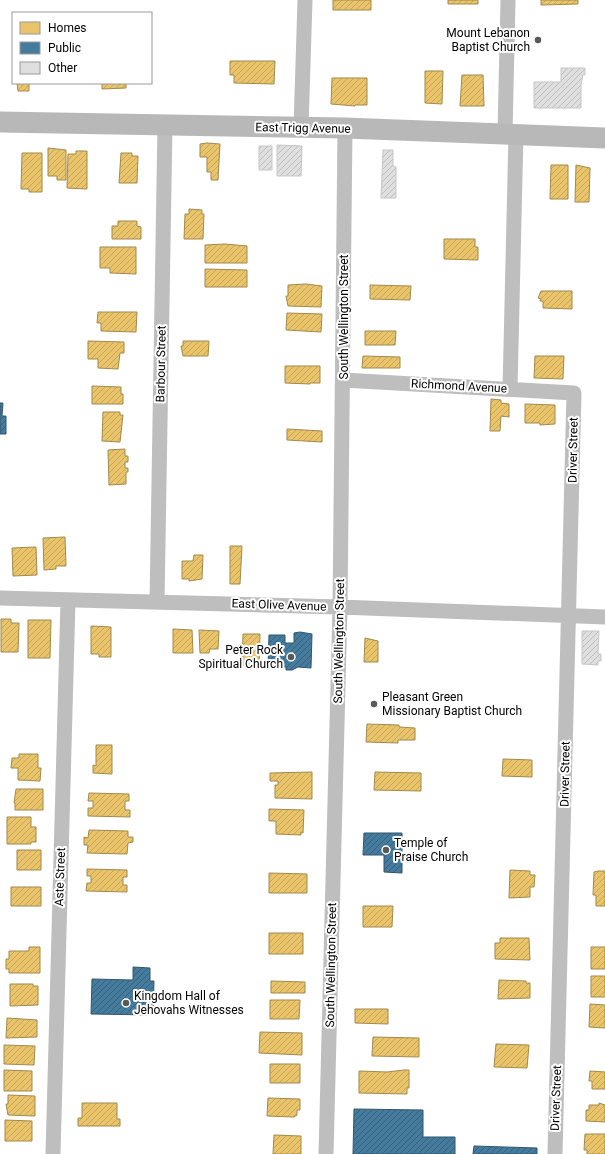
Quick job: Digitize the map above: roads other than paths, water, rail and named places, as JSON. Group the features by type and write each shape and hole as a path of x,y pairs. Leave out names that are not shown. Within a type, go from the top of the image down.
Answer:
{"street":[{"path":"301,128 305,0"},
{"path":"508,0 511,133 510,389"},
{"name":"East Trigg Avenue","path":"0,122 345,128 511,133 605,138"},
{"name":"Barbour Street","path":"157,602 165,125"},
{"name":"South Wellington Street","path":"326,1154 340,607 345,128"},
{"name":"Richmond Avenue","path":"343,380 574,393"},
{"name":"Driver Street","path":"555,1154 574,393"},
{"name":"East Olive Avenue","path":"0,598 340,607 605,617"},
{"name":"Aste Street","path":"53,1154 68,600"}],"place":[{"name":"Mount Lebanon Baptist Church","path":"538,40"},
{"name":"Peter Rock Spiritual Church","path":"291,657"},
{"name":"Pleasant Green Missionary Baptist Church","path":"374,704"},
{"name":"Temple of Praise Church","path":"386,850"},
{"name":"Kingdom Hall of Jehovahs Witnesses","path":"126,1003"}]}
